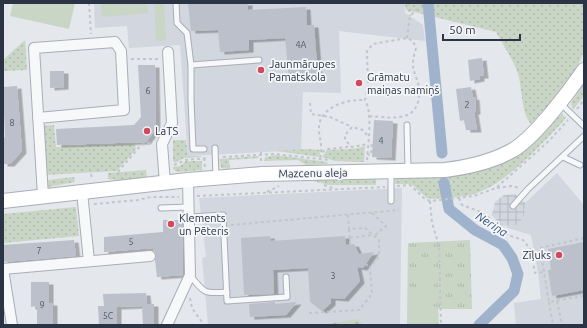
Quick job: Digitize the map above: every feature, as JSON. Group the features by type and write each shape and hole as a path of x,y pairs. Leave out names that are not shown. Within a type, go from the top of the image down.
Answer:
{"main road":[{"name":"Mazcenu aleja","path":"3,201 43,196 83,198 165,183 216,177 287,173 408,171 465,167 496,158 522,144 560,102 584,70"}],"street":[{"path":"38,118 124,110 120,46 115,42 34,48 38,118 43,196"},
{"path":"165,183 162,144 172,123 168,56"},
{"path":"167,325 188,279 190,212 188,180"},
{"path":"83,198 89,261"},
{"path":"12,325 3,269 150,256"}],"lane":[{"path":"176,3 177,23 187,33 191,65 193,149 204,149"},
{"path":"191,65 259,60"},
{"path":"560,102 584,126"},
{"path":"408,125 408,171"},
{"path":"513,206 528,189 564,157 584,136"},
{"path":"215,148 216,177"},
{"path":"564,157 580,165"},
{"path":"391,171 391,202"},
{"path":"161,208 223,215 227,301 287,297 286,278"},
{"path":"188,279 202,290 209,293 227,292"}],"path":[{"path":"88,3 91,44"},
{"path":"407,38 410,16 408,3"},
{"path":"410,16 420,6"},
{"path":"367,164 370,116 369,106 365,100 368,87 367,51 373,44 407,38 413,41 416,48 413,65 419,87 416,108 413,113 406,116 370,116"},
{"path":"122,59 168,56"},
{"path":"320,159 322,152 319,129 326,112 342,103 354,99 365,100"},
{"path":"496,188 549,141 584,100"},
{"path":"310,103 311,114 324,115 363,130 368,138"},
{"path":"352,127 345,135 348,144 352,147 368,144"},
{"path":"118,172 142,145 150,144 155,138"},
{"path":"367,154 371,155 372,142"},
{"path":"322,152 328,149 347,146 348,144"},
{"path":"163,166 178,165 186,160 275,154 326,159 332,163"},
{"path":"91,174 92,179"},
{"path":"83,198 109,203 151,197 410,185 425,199 430,201 474,196 496,188 511,186"},
{"path":"255,188 255,193"},
{"path":"459,198 462,205 481,212 508,235 523,240 531,250 536,273 544,272"},
{"path":"430,201 432,223 439,246 441,325"},
{"path":"224,225 399,210"},
{"path":"350,238 374,235 386,226 371,212"},
{"path":"348,214 350,244"},
{"path":"309,313 359,310 372,294 370,267 379,257 379,240 365,228 349,229"},
{"path":"553,325 540,248 584,238"},
{"path":"366,264 370,267"},
{"path":"188,279 192,308 204,325"},
{"path":"549,302 584,296"},
{"path":"557,301 562,325"}],"shaded area":[{"name":"Jaunmārupes Pamatskola","path":"94,3 404,3 405,13 423,25 425,41 339,31 341,93 303,92 301,150 188,156 180,45 129,48 127,26 95,28"},
{"name":"Zīļuks","path":"557,173 584,205 584,325 516,325 514,303 541,299 538,273 531,235 501,226 506,227 524,216 525,203"},
{"path":"402,188 400,325 208,325 202,258 206,257 199,198"},
{"path":"515,194 525,203 524,216 517,225 501,226 492,215 495,202 504,195"}],"green space":[{"path":"13,3 75,3 69,29 10,16"},
{"path":"101,3 147,3 148,13 102,17"},
{"path":"154,3 164,3 166,40 156,41"},
{"path":"404,3 584,3 584,49 575,70 562,90 531,124 527,119 523,106 517,71 496,32 406,10"},
{"path":"25,40 27,70 3,71 3,60"},
{"path":"584,83 584,96 573,110 571,103"},
{"path":"562,114 566,118 534,152 509,174 483,190 465,196 433,199 427,198 411,184 395,184 395,179 398,176 446,176 477,172 507,161 532,143"},
{"path":"54,125 56,147 135,144 136,149 117,171 45,175 42,126"},
{"path":"173,140 186,140 188,156 201,157 184,158 175,163 173,161"},
{"path":"365,146 364,162 335,161 322,157 327,150 352,149"},
{"path":"307,149 321,150 319,157 276,151"},
{"path":"275,155 327,162 328,164 306,165 298,160 264,161 265,157"},
{"path":"259,156 258,158 229,160 230,169 221,168 219,159"},
{"path":"186,161 202,161 202,170 177,172 173,169 173,167 180,166"},
{"path":"146,170 147,179 126,181 108,179 108,173"},
{"path":"376,176 376,185 329,185 309,180 288,180 288,177"},
{"path":"74,177 75,182 48,187 48,180"},
{"path":"76,207 79,236 3,243 3,214"},
{"path":"470,240 472,309 438,309 439,325 407,325 408,243"},
{"path":"416,272 432,272 432,325 410,325 410,297 416,296"},
{"path":"358,319 364,325 306,325 328,324"}],"building":[{"path":"188,3 248,3 248,10 306,7 307,25 314,25 318,77 289,79 285,38 249,40 249,50 220,52 218,30 191,31"},
{"path":"482,58 484,76 480,76 480,79 470,81 468,60"},
{"path":"138,65 155,65 156,129 146,142 57,145 56,129 134,125 141,117"},
{"path":"50,71 64,71 64,87 50,88"},
{"path":"17,86 22,151 10,164 3,164 3,139 5,137 3,87"},
{"path":"471,87 473,98 475,97 476,112 474,112 477,130 466,130 464,120 460,121 456,89"},
{"path":"374,120 393,121 391,158 372,157"},
{"path":"163,220 182,220 183,275 157,277 155,260 156,255 153,248 104,252 104,237 163,232"},
{"path":"270,236 271,241 345,236 346,245 354,244 359,254 374,252 363,268 357,267 360,281 344,299 331,298 331,303 322,311 310,302 308,268 273,270 274,294 244,295 241,238"},
{"path":"74,240 76,256 3,262 3,245"},
{"path":"584,242 584,290 552,296 548,270 551,270 548,249"},
{"path":"31,282 49,282 49,303 53,303 53,325 37,325 37,306 31,307"},
{"path":"146,293 147,304 154,304 154,325 143,325 142,306 117,307 117,325 99,325 98,306 104,306 103,294"},
{"path":"275,302 275,304 297,302 286,315 250,317 249,304"}],"waterway":[{"name":"Neriņa","path":"428,3 442,153"},
{"name":"Neriņa","path":"444,183 449,209 475,230 503,245 512,258 518,274 514,291 479,325"}],"place":[{"name":"Jaunmārupes Pamatskola","path":"261,70"},
{"name":"Grāmatu maiņas namiņš","path":"359,83"},
{"name":"LaTS","path":"147,131"},
{"name":"Klements un Pēteris","path":"171,224"},
{"name":"Zīļuks","path":"559,255"}]}
